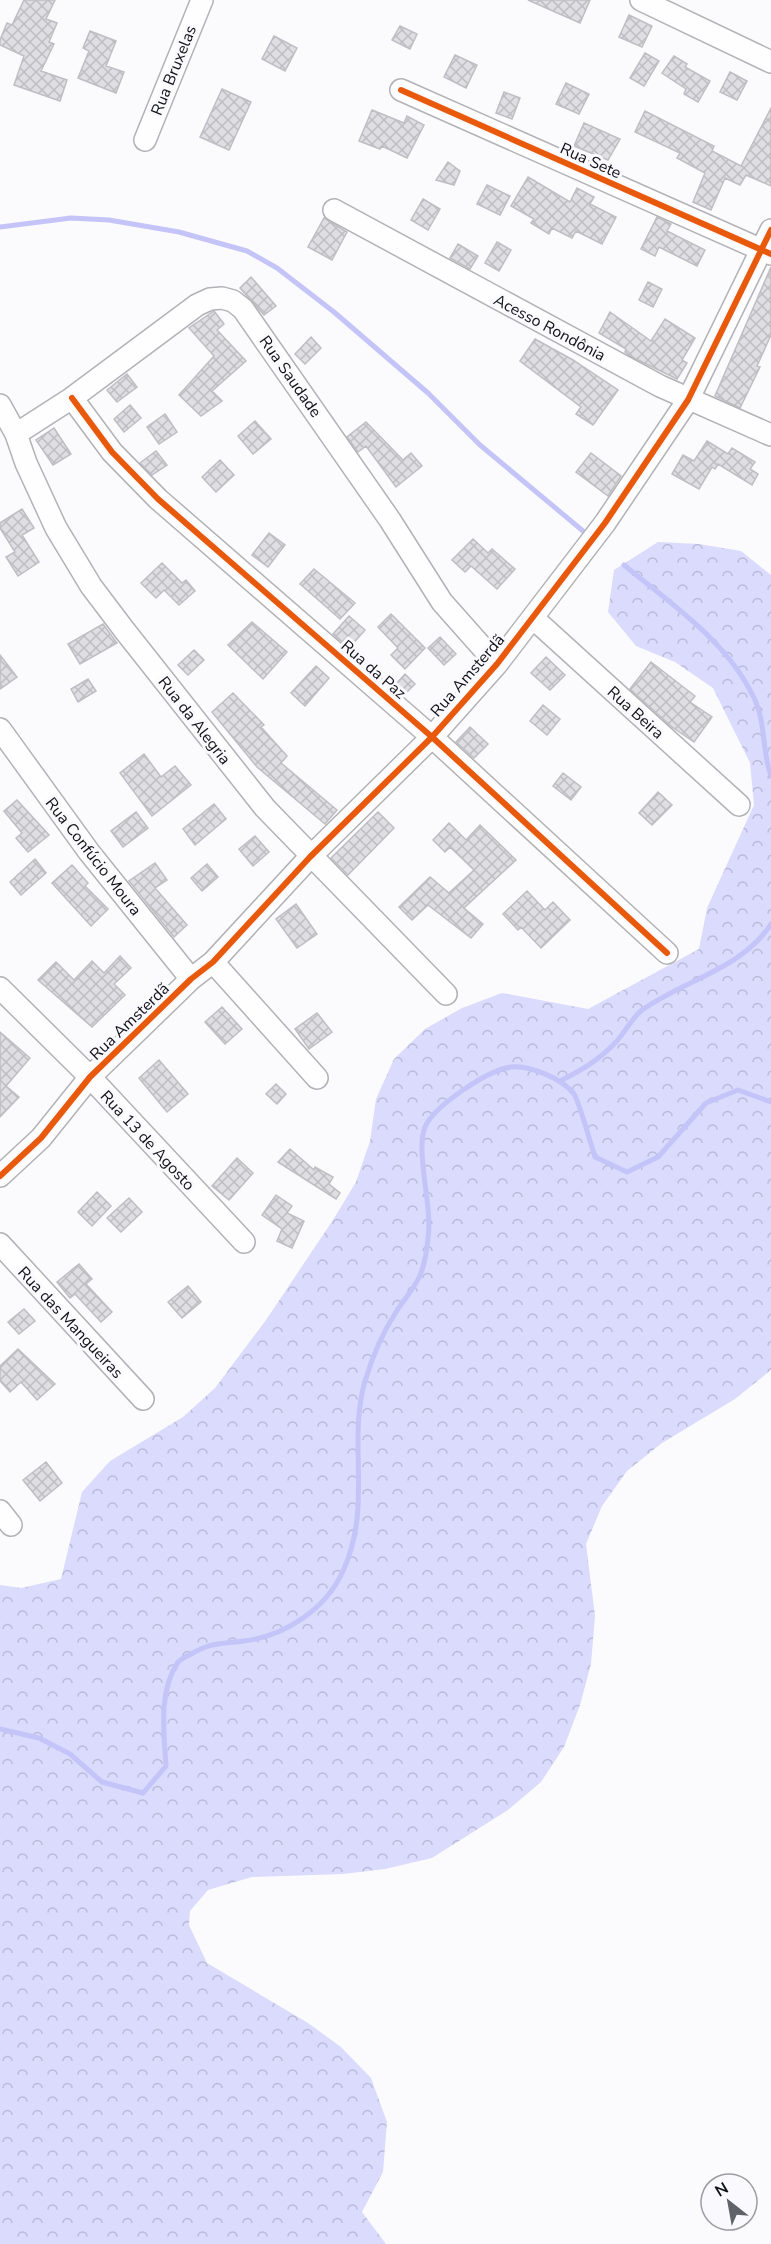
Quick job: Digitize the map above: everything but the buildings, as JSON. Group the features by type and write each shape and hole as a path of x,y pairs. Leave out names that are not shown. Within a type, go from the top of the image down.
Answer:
{"street":[{"name":"Rua Bruxelas","path":"145,140 202,0"},
{"path":"641,0 771,62"},
{"name":"Rua Sete","path":"401,90 767,252"},
{"name":"Acesso Rondônia","path":"333,210 688,400 771,435"},
{"name":"Rua Amsterdã","path":"0,1176 41,1138 90,1077 191,979 213,962 310,857 432,737 497,664 604,523 688,400 767,252 771,230"},
{"name":"Rua Saudade","path":"16,434 72,398 197,305 210,299 222,298 233,302 247,314 284,366 390,520 442,602 497,664"},
{"name":"Rua da Paz","path":"72,398 112,452 158,499 432,737 667,953"},
{"name":"Rua da Alegria","path":"0,405 16,434 26,463 56,528 91,586 265,808 310,857 446,994"},
{"name":"Rua Beira","path":"533,618 739,805"},
{"name":"Rua Confúcio Moura","path":"0,729 89,852 191,979"},
{"path":"213,962 316,1078"},
{"name":"Rua 13 de Agosto","path":"0,988 90,1077 244,1242"},
{"name":"Rua das Mangueiras","path":"0,1244 143,1399"}],"green space":[{"path":"658,542 699,544 741,551 771,575 771,1370 735,1399 662,1443 627,1471 602,1506 586,1544 595,1616 591,1664 580,1705 564,1747 541,1782 508,1810 432,1858 385,1869 343,1874 252,1877 208,1890 190,1911 189,1925 207,1963 308,2023 341,2047 371,2078 387,2122 383,2172 362,2212 386,2244 0,2244 0,1585 21,1588 61,1579 82,1492 110,1461 183,1417 215,1388 266,1320 356,1182 370,1141 376,1099 394,1059 425,1029 462,1008 502,993 588,1009 699,949 707,908 754,805 750,763 713,688 675,662 636,646 608,612 614,570"}],"waterway":[{"path":"0,227 71,218 109,220 179,232 247,251 277,268 334,312 428,393 480,445 589,536"},
{"path":"624,565 697,625 730,660 744,679 758,709 771,776"},
{"path":"560,1081 583,1069 603,1054 642,1010 729,963 745,952 771,924"},
{"path":"0,1729 39,1738 70,1754 102,1782 143,1793 166,1766 165,1699 167,1686 178,1662 211,1645 259,1638 289,1627 315,1609 336,1585 352,1547 357,1523 358,1428 365,1381 374,1354 387,1328 419,1278 426,1251 429,1225 422,1138 430,1119 450,1100 476,1082 511,1067 527,1068 546,1074 562,1083 574,1094 595,1157 627,1172 658,1157 706,1103 738,1090 771,1102"}],"cycle path":[{"path":"401,90 771,254"},
{"path":"0,1176 41,1138 90,1077 191,979 213,962 310,857 432,737 497,664 605,523 688,400 771,230"},
{"path":"72,398 112,452 158,499 432,737 667,953"}]}
